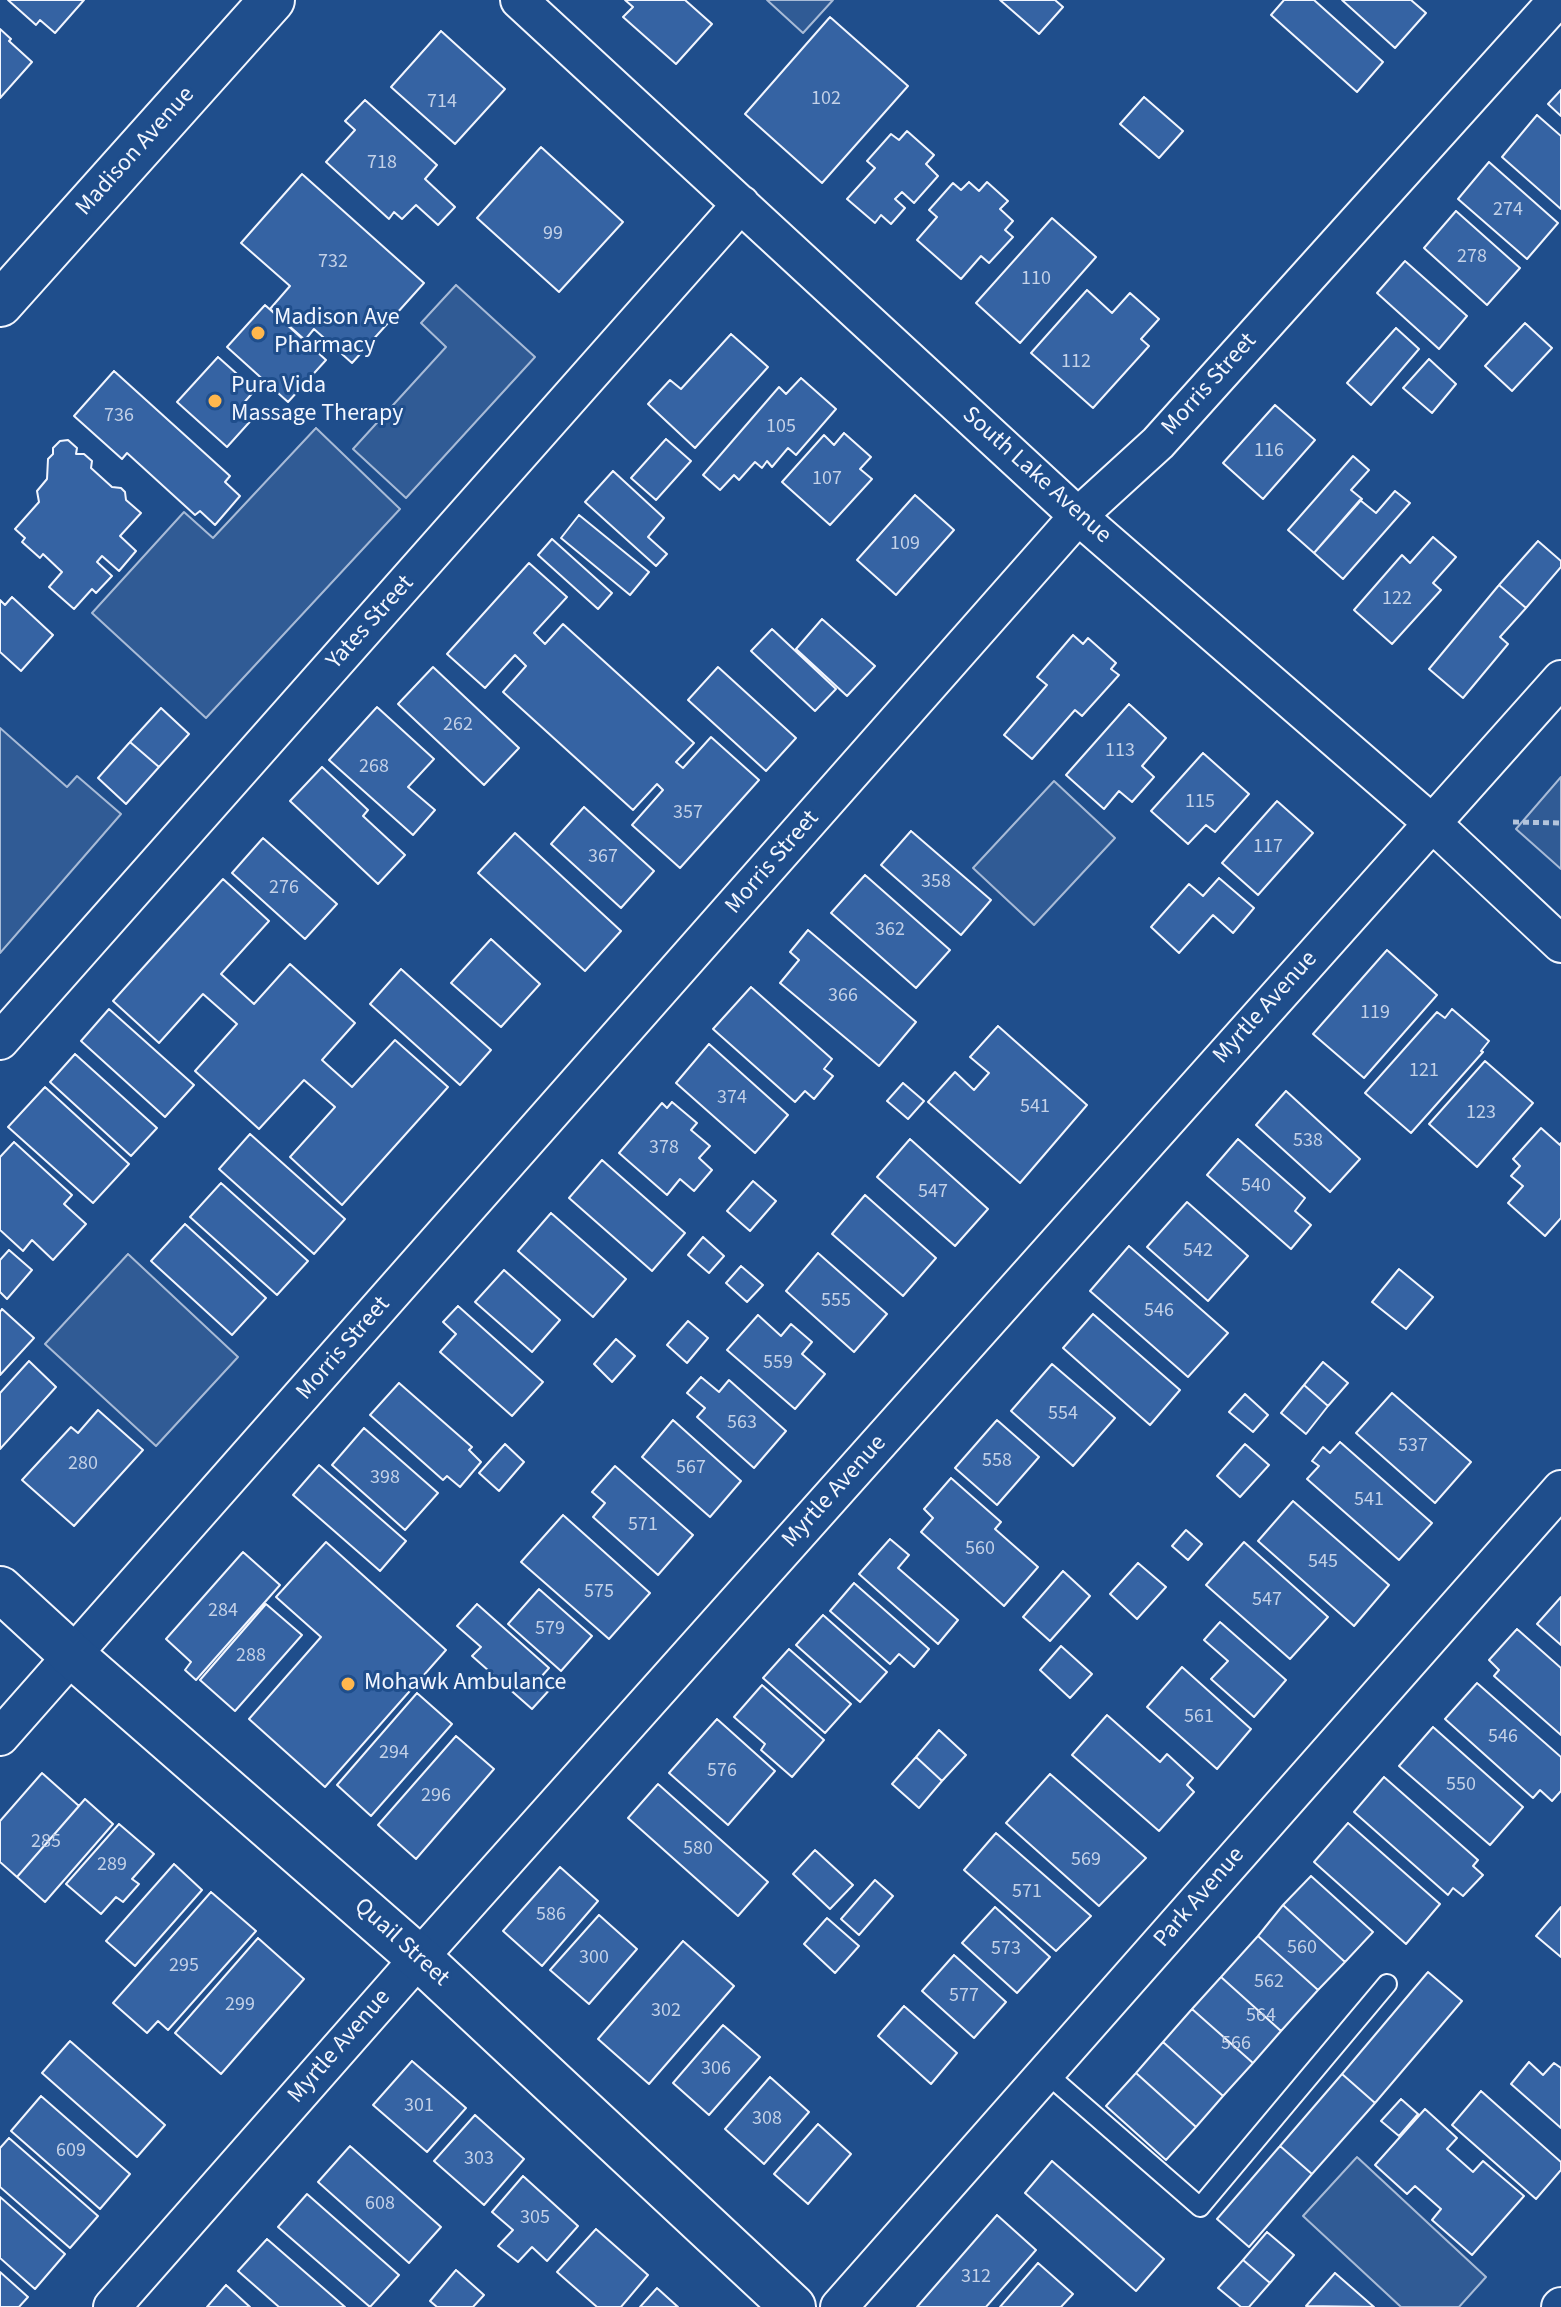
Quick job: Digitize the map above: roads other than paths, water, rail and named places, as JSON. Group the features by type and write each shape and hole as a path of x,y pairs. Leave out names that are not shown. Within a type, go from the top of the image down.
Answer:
{"street":[{"name":"Madison Avenue","path":"0,304 272,0"},
{"name":"South Lake Avenue","path":"519,0 1078,516 1432,823 1561,944"},
{"name":"Morris Street","path":"0,1737 1078,516 1158,443 1557,0"},
{"name":"Yates Street","path":"0,1041 741,204"},
{"name":"Myrtle Avenue","path":"112,2307 419,1958 1561,679"},
{"name":"Park Avenue","path":"839,2307 1561,1489"},
{"name":"Quail Street","path":"0,1589 419,1958 793,2307"}],"lane":[{"path":"1046,2073 1200,2207 1387,1984"}],"place":[{"name":"Madison Ave Pharmacy","path":"258,333"},
{"name":"Pura Vida Massage Therapy","path":"215,401"},
{"name":"Mohawk Ambulance","path":"348,1684"}]}
